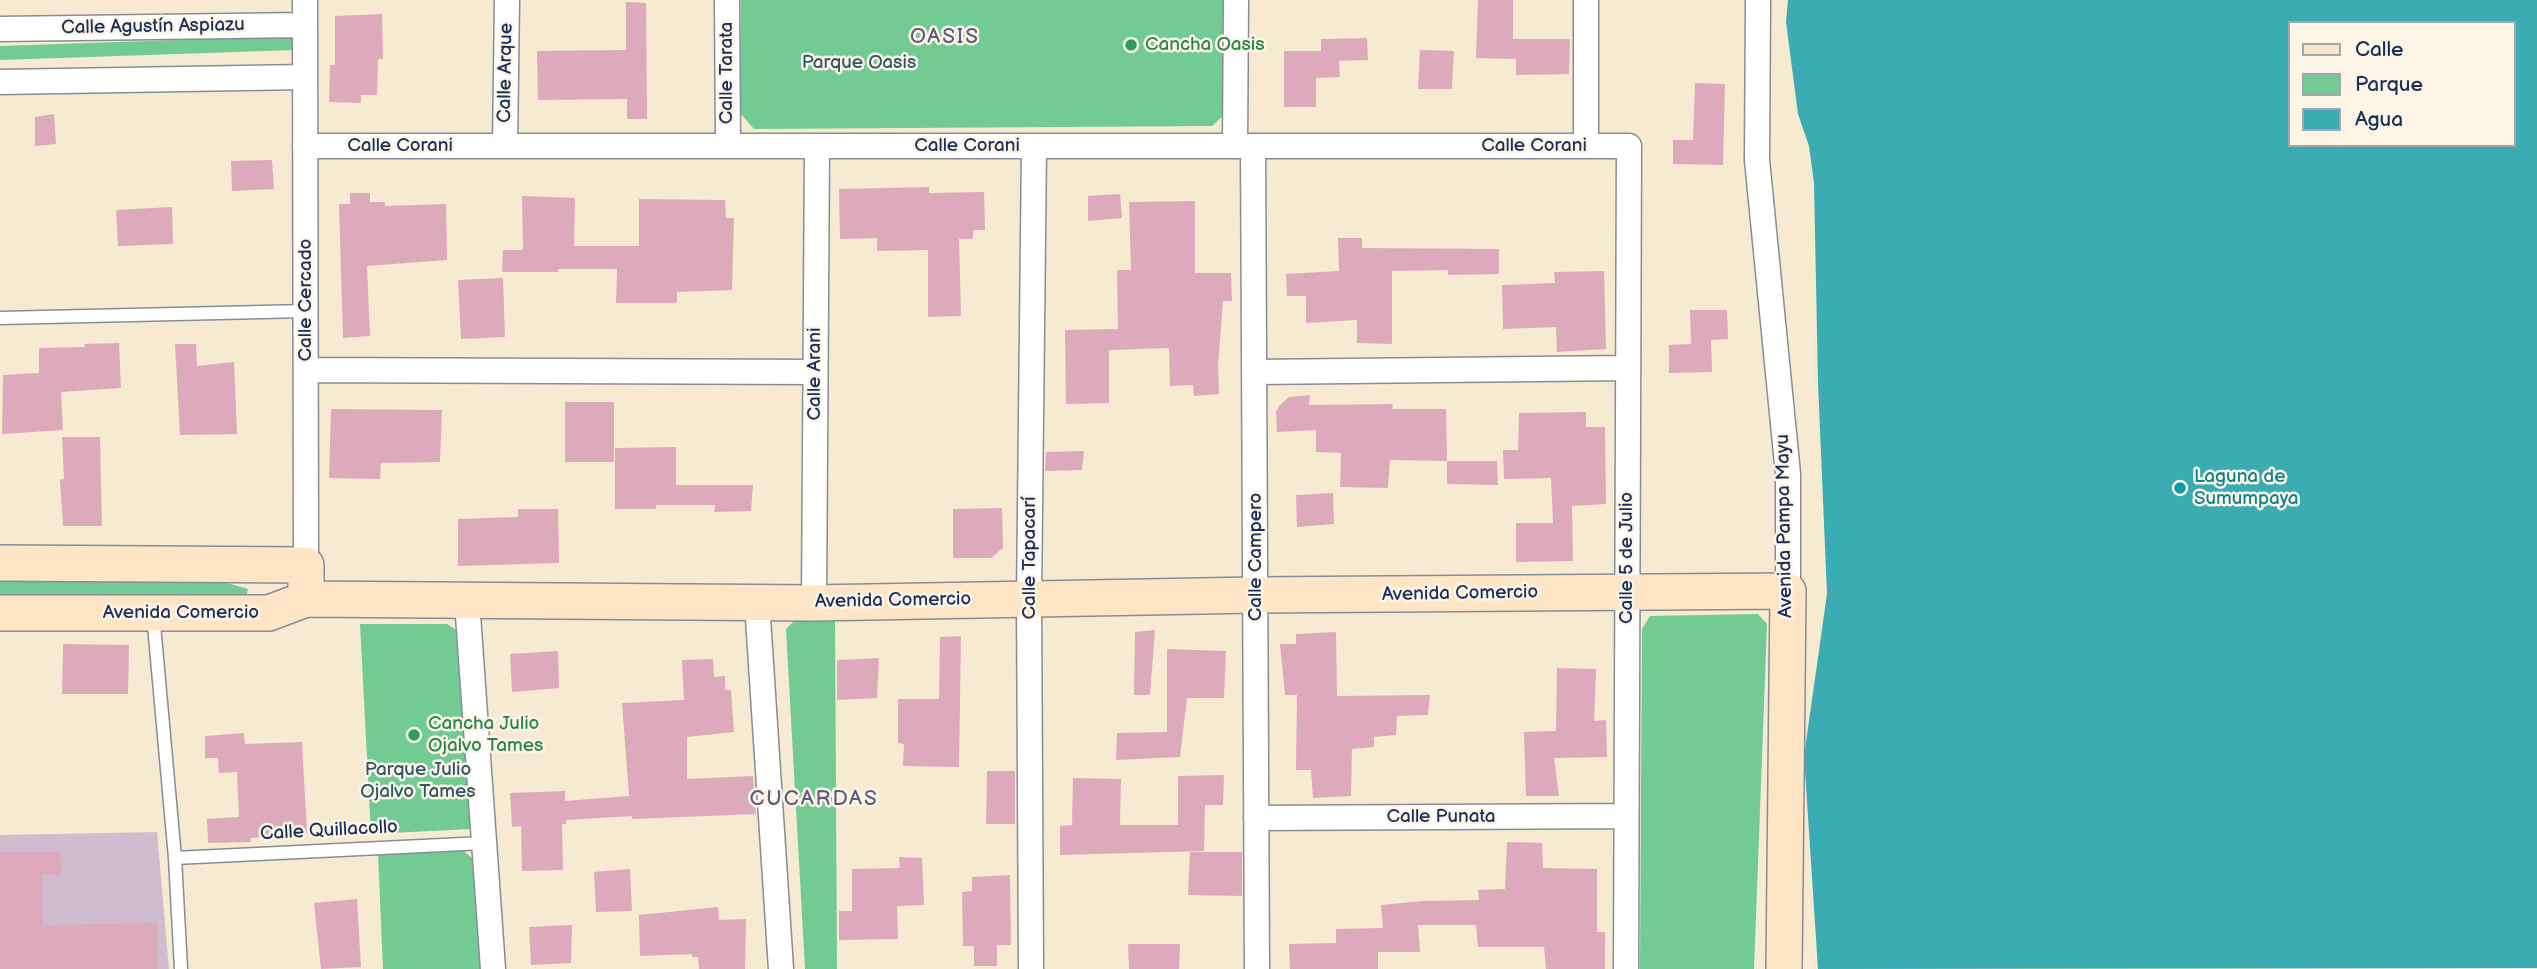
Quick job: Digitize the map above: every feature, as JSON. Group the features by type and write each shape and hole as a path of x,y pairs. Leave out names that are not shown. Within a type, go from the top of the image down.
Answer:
{"street":[{"name":"Calle Cercado","path":"305,0 306,599"},
{"name":"Calle Arque","path":"505,146 507,0"},
{"name":"Calle Tarata","path":"727,0 728,146"},
{"name":"Calle Campero","path":"1236,0 1255,372 1257,969"},
{"path":"1586,0 1586,146"},
{"name":"Avenida Pampa Mayu","path":"1758,0 1757,160 1788,474 1784,969"},
{"name":"Calle Agustín Aspiazu","path":"0,29 305,25"},
{"path":"0,82 305,77"},
{"name":"Calle Corani","path":"305,146 1629,146"},
{"name":"Calle Arani","path":"814,603 817,146"},
{"name":"Calle Tapacarí","path":"1031,969 1029,599 1034,146"},
{"name":"Calle 5 de Julio","path":"1626,969 1629,146"},
{"path":"1255,372 1628,368"},
{"path":"306,370 815,372"},
{"path":"0,563 306,565"},
{"name":"Avenida Comercio","path":"0,613 269,613 306,599 814,603 1788,591"},
{"path":"467,601 493,969"},
{"path":"757,603 781,969"},
{"name":"Calle Punata","path":"1256,818 1626,816"}],"lane":[{"path":"0,317 306,311"},
{"path":"153,613 175,858 181,969"},
{"name":"Calle Quillacollo","path":"175,858 484,843"}],"shaded area":[{"path":"157,832 169,969 0,969 0,835"}],"green space":[{"name":"Parque Oasis","path":"741,0 1226,0 1225,114 1212,126 754,129 740,113"},
{"path":"294,36 295,50 0,60 0,46"},
{"path":"0,576 202,576 248,589 245,603 0,602"},
{"path":"1758,614 1767,624 1754,969 1640,969 1642,629 1650,616"},
{"path":"796,619 835,621 837,969 805,969 786,629"},
{"name":"Parque Julio Ojalvo Tames","path":"360,624 447,624 456,630 470,829 371,834"},
{"name":"Parque Julio Ojalvo Tames","path":"460,848 472,858 480,969 383,969 378,853"}],"water":[{"name":"Laguna de Sumumpaya","path":"1788,0 2537,0 2537,968 1818,969 1804,756 1827,594 1818,383 1814,183 1809,146 1798,114 1786,22"}],"building":[{"path":"1478,0 1513,0 1513,39 1570,39 1569,74 1516,75 1516,59 1476,58"},
{"path":"626,2 646,3 647,119 627,119 627,99 538,100 537,51 626,50"},
{"path":"382,14 383,59 378,59 377,95 361,95 361,103 329,102 330,65 335,65 335,16"},
{"path":"1367,38 1368,60 1339,61 1340,77 1316,78 1316,107 1284,107 1284,51 1321,51 1321,39"},
{"path":"1420,50 1454,51 1452,89 1418,89"},
{"path":"1695,83 1725,84 1723,165 1673,164 1673,140 1693,140"},
{"path":"54,114 56,144 35,146 35,117"},
{"path":"272,160 274,189 232,191 231,161"},
{"path":"929,187 929,193 984,192 985,230 973,230 973,239 959,239 961,316 928,317 928,250 877,251 877,238 840,239 839,189"},
{"path":"350,193 370,193 370,202 385,202 385,206 446,204 447,260 367,266 370,336 343,338 339,204 350,204"},
{"path":"1120,194 1122,218 1088,221 1088,196"},
{"path":"522,196 575,198 574,246 639,246 639,199 725,200 726,218 734,218 732,290 677,292 677,303 616,303 617,269 502,272 503,250 523,250"},
{"path":"1195,201 1195,273 1231,273 1232,301 1223,301 1218,366 1219,394 1194,396 1193,385 1170,386 1169,348 1109,350 1109,403 1066,404 1065,330 1118,329 1117,270 1131,270 1129,202"},
{"path":"172,207 173,244 118,246 116,210"},
{"path":"1338,238 1362,238 1362,248 1499,249 1499,274 1448,275 1448,270 1392,271 1392,344 1357,343 1357,320 1306,323 1306,296 1287,296 1286,274 1339,271"},
{"path":"1604,271 1606,349 1557,352 1556,327 1503,329 1502,285 1555,283 1554,272"},
{"path":"503,278 505,337 461,339 458,280"},
{"path":"1690,310 1727,310 1728,339 1711,340 1712,372 1669,373 1669,345 1691,344"},
{"path":"119,343 121,388 61,392 63,430 2,434 3,375 39,373 39,348"},
{"path":"175,344 196,344 197,366 234,362 237,434 180,435"},
{"path":"1310,395 1309,405 1393,404 1392,409 1446,409 1447,461 1390,460 1388,488 1340,487 1341,453 1316,452 1316,430 1277,432 1276,412 1279,406 1289,397"},
{"path":"565,402 614,402 614,462 565,462"},
{"path":"331,409 442,410 440,462 381,463 380,479 329,478"},
{"path":"1586,412 1586,427 1605,427 1606,504 1572,506 1573,561 1516,562 1516,523 1553,523 1551,478 1504,479 1503,450 1518,450 1519,413"},
{"path":"62,437 100,437 102,526 63,526 60,480 64,479"},
{"path":"676,447 676,485 753,485 751,511 714,512 715,505 656,505 656,509 615,509 615,448"},
{"path":"1084,451 1082,470 1045,471 1046,452"},
{"path":"1447,461 1497,461 1498,485 1447,484"},
{"path":"1333,493 1334,524 1297,527 1296,495"},
{"path":"1002,508 1003,548 991,558 953,558 953,509"},
{"path":"518,509 558,509 559,563 458,566 458,519 518,517"},
{"path":"1155,630 1150,695 1134,695 1135,632"},
{"path":"1336,632 1337,696 1430,695 1428,715 1397,716 1396,735 1374,737 1374,747 1352,749 1351,796 1313,798 1311,770 1296,770 1297,695 1285,695 1280,644 1296,644 1296,634"},
{"path":"961,636 959,767 903,766 904,744 898,743 898,699 939,699 940,637"},
{"path":"63,644 129,645 128,694 62,694"},
{"path":"1167,649 1226,651 1224,698 1187,698 1180,757 1116,760 1117,733 1167,732"},
{"path":"558,651 559,688 512,692 510,654"},
{"path":"879,658 877,698 837,700 837,660"},
{"path":"713,659 714,677 725,676 725,690 731,690 734,732 687,737 687,779 753,776 756,814 566,820 566,824 562,824 563,870 522,871 521,826 512,827 510,793 565,791 565,801 629,796 622,703 684,700 682,660"},
{"path":"1557,668 1596,669 1594,721 1606,720 1607,757 1554,758 1559,796 1526,796 1524,732 1556,731"},
{"path":"244,733 245,744 302,742 307,833 251,838 251,842 208,843 207,819 239,817 237,772 219,773 218,758 205,758 205,736"},
{"path":"987,771 1015,771 1015,824 986,824"},
{"path":"1224,775 1223,805 1205,805 1204,851 1060,855 1060,826 1072,825 1073,778 1121,779 1120,825 1178,825 1178,776"},
{"path":"1507,842 1542,843 1543,868 1597,869 1597,932 1605,932 1605,969 1546,969 1544,947 1478,947 1476,925 1418,925 1420,952 1378,952 1378,969 1290,969 1289,944 1336,943 1336,929 1383,928 1381,905 1479,900 1478,890 1505,889"},
{"path":"0,852 60,852 61,875 42,875 43,925 157,923 158,969 0,969"},
{"path":"1190,852 1242,852 1242,896 1188,895"},
{"path":"899,857 922,858 924,905 897,906 898,939 839,940 839,911 852,911 852,869 900,868"},
{"path":"630,869 632,911 596,912 594,872"},
{"path":"1010,875 1011,945 997,945 997,966 974,966 974,946 963,946 962,892 972,891 972,877"},
{"path":"357,899 361,967 321,969 314,903"},
{"path":"718,907 719,920 746,919 745,969 699,969 698,957 692,957 692,954 640,956 639,915"},
{"path":"572,925 571,963 531,965 529,927"},
{"path":"1128,944 1180,944 1179,969 1129,969"}],"place":[{"name":"Cancha Oasis","path":"1131,45"},
{"name":"Laguna de Sumumpaya","path":"2180,488"},
{"name":"Cancha Julio Ojalvo Tames","path":"414,735"}],"district":[{"name":"OASIS","path":"945,38"},
{"name":"CUCARDAS","path":"814,800"}]}
